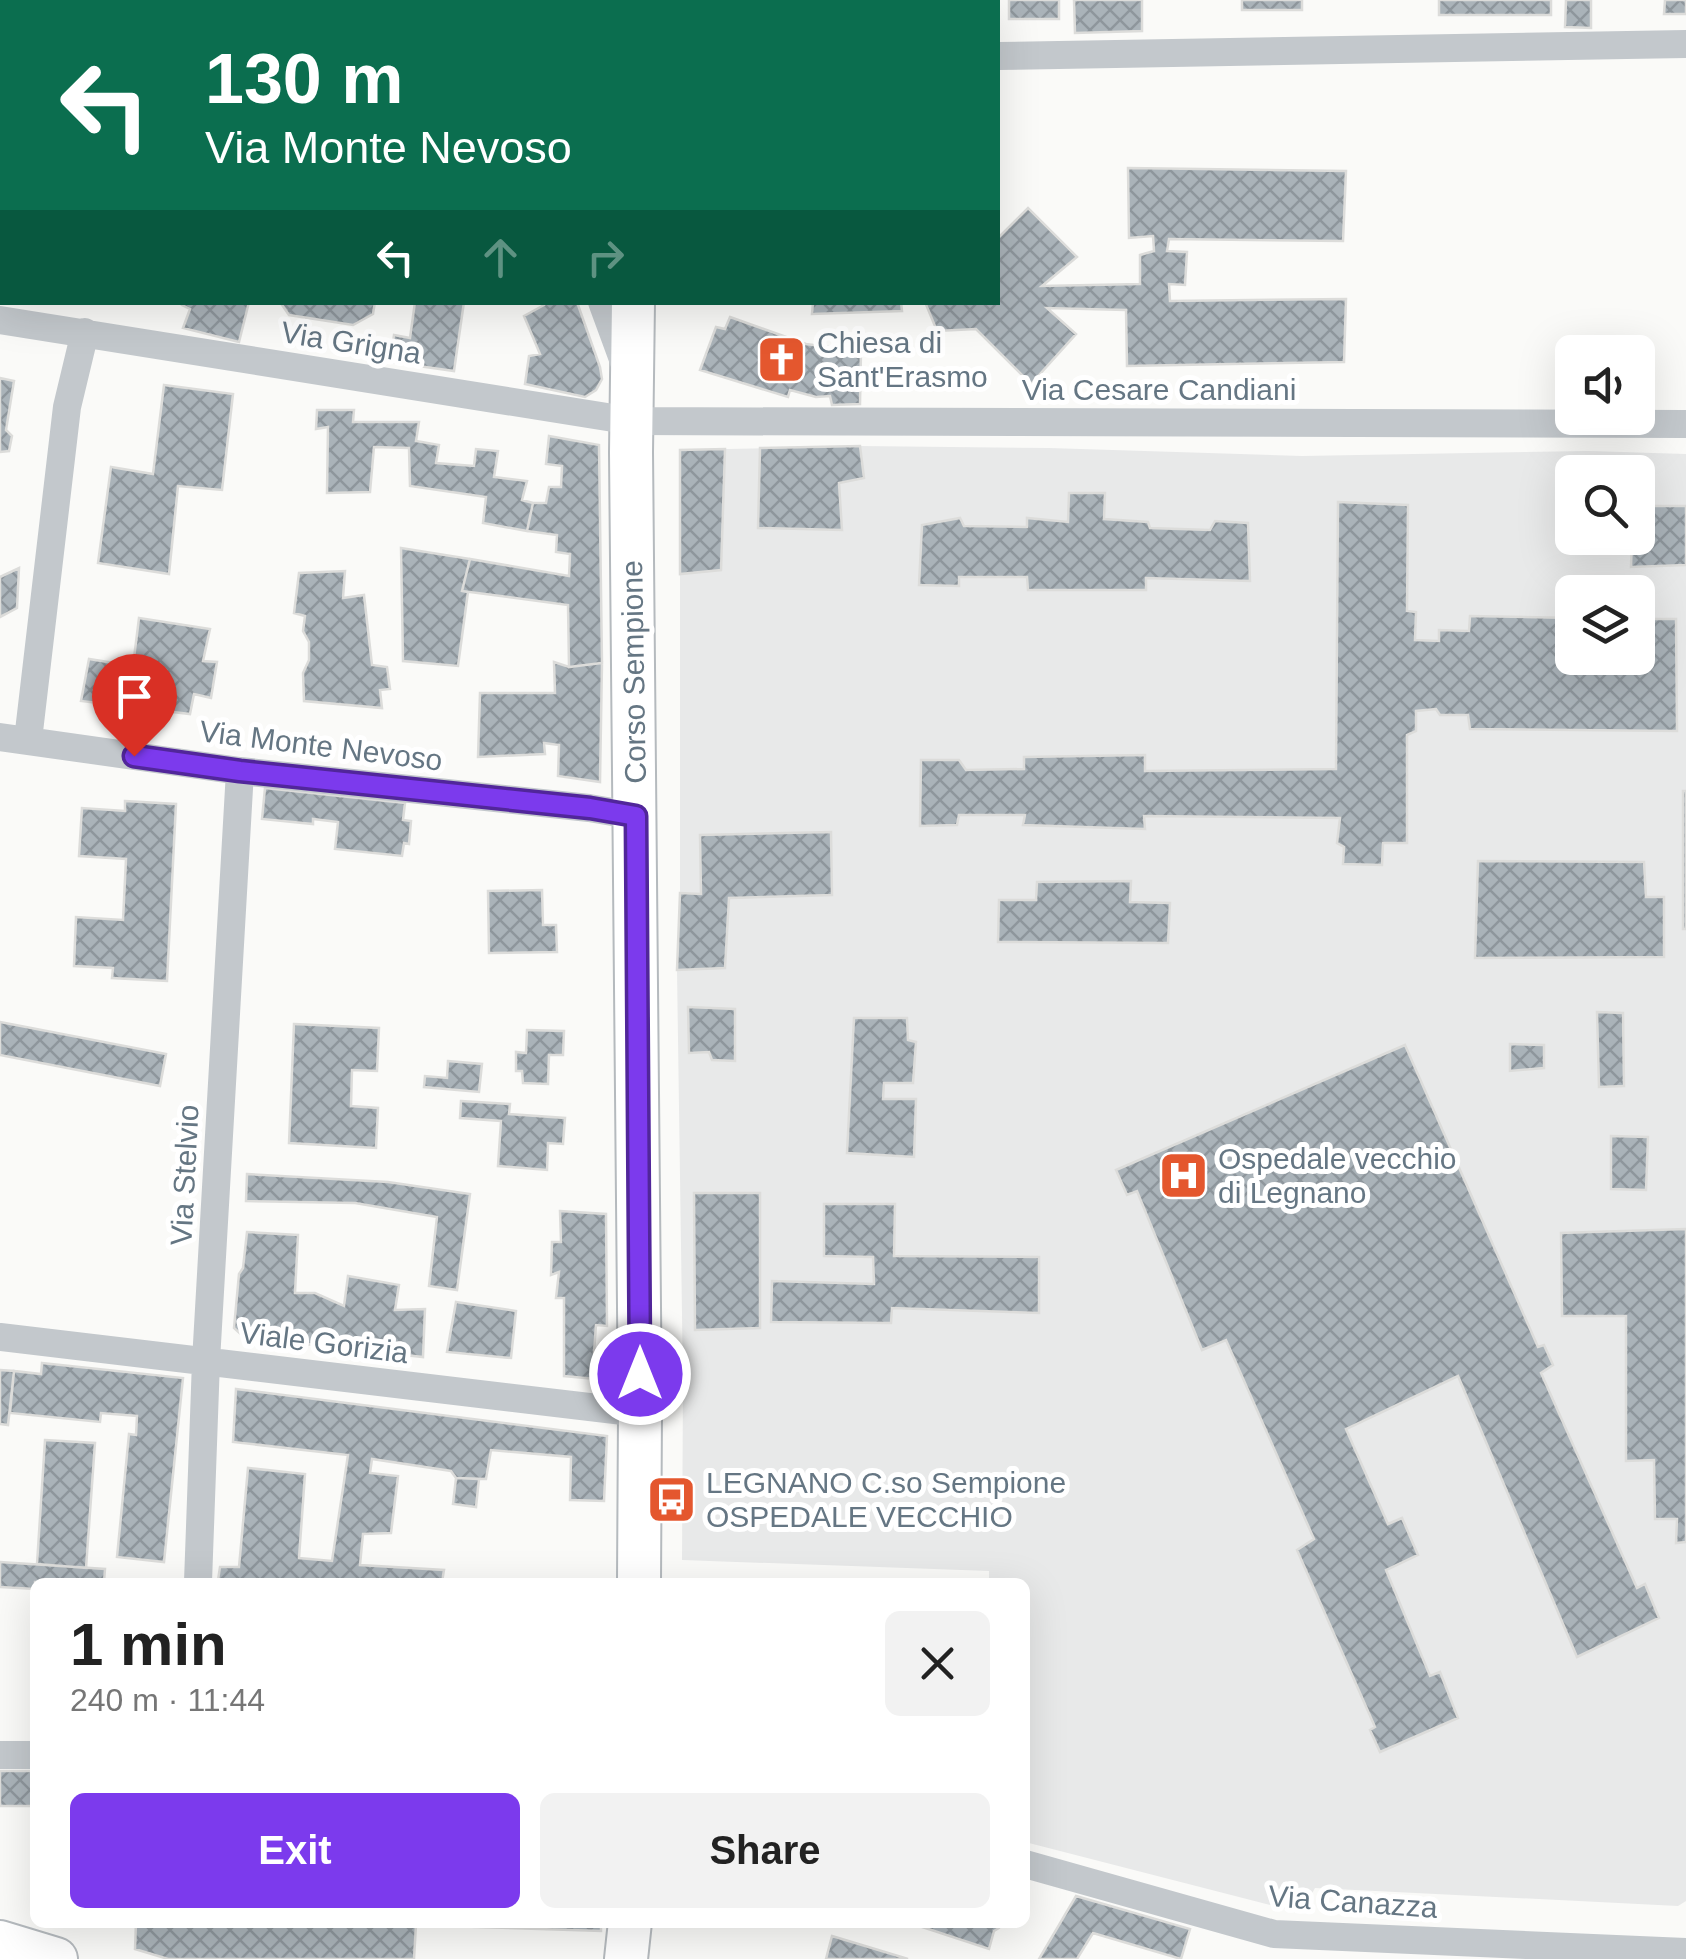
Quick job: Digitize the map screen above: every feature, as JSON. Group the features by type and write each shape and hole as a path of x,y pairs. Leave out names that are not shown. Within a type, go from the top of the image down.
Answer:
{"main road":[{"name":"Corso Sempione","path":"633,305 639,1578"},
{"path":"626,1959 629,1928"},
{"path":"641,1928 643,1959"},
{"path":"0,1942 56,1959"}],"street":[{"path":"1000,56 1686,44"},
{"path":"603,305 632,402"},
{"name":"Via Grigna","path":"0,320 584,415 632,402"},
{"path":"14,738 67,407 85,332"},
{"name":"Via Cesare Candiani","path":"632,402 1686,424"},
{"name":"Via Monte Nevoso","path":"14,738 240,771 636,816"},
{"name":"Via Stelvio","path":"198,1578 206,1361 240,771"},
{"name":"Viale Gorizia","path":"0,1338 640,1413"},
{"path":"0,1755 30,1755"},
{"name":"Via Canazza","path":"1030,1865 1274,1934 1409,1949 1686,1952"},
{"path":"1274,1934 1298,1959"}],"shaded area":[{"name":"Ospedale vecchio di Legnano","path":"860,446 1302,456 1588,451 1686,454 1686,1901 1678,1906 1315,1888 1301,1913 1030,1843 1030,1578 989,1578 989,1571 682,1560 677,970 680,450"}],"building":[{"path":"1009,0 1059,0 1059,19 1009,19"},
{"path":"1074,0 1142,0 1142,31 1075,33"},
{"path":"1242,0 1302,0 1302,10 1242,10"},
{"path":"1439,0 1551,0 1551,15 1439,15"},
{"path":"1566,0 1591,0 1591,28 1565,27"},
{"path":"1665,0 1686,0 1686,14 1664,14"},
{"path":"1128,168 1346,171 1343,241 1169,239 1167,251 1187,252 1185,285 1169,284 1170,301 1346,299 1344,362 1127,366 1126,310 1047,308 1076,334 1031,384 976,329 937,331 926,305 1000,305 1000,236 1028,208 1077,257 1042,286 1140,284 1140,255 1154,251 1153,236 1129,238"},
{"path":"182,305 248,305 239,342 183,328 190,309"},
{"path":"282,305 374,305 373,314 353,325 289,315"},
{"path":"415,305 464,305 454,371 390,362 394,335 410,338"},
{"path":"544,305 578,305 600,367 602,379 596,390 585,397 525,384 529,356 540,354 524,316"},
{"path":"813,305 901,305 902,311 812,314"},
{"name":"Chiesa di Sant'Erasmo","path":"730,317 806,344 861,351 860,404 832,405 830,396 816,397 790,390 788,397 700,370 716,327 725,329"},
{"path":"0,378 14,381 6,430 12,436 9,451 0,452"},
{"path":"164,385 233,394 222,490 178,486 169,574 98,563 111,467 153,474"},
{"path":"317,410 354,410 353,422 419,422 416,441 439,445 436,463 474,466 476,449 498,451 494,477 527,481 522,500 533,503 527,531 483,523 486,497 410,486 409,448 374,447 370,492 327,493 328,427 316,429"},
{"path":"549,436 599,445 602,663 569,667 568,605 462,591 470,559 569,576 570,554 556,552 557,535 527,531 533,503 546,503 549,487 561,487 562,466 546,464"},
{"path":"860,446 864,478 839,483 842,530 758,528 760,448"},
{"path":"725,449 721,570 680,574 680,450"},
{"path":"1069,493 1105,493 1104,519 1148,522 1150,528 1210,530 1215,521 1248,523 1250,581 1146,578 1146,590 1028,590 1027,577 959,577 959,586 919,585 922,525 960,518 964,526 1027,527 1027,518 1068,522"},
{"path":"1338,502 1408,505 1407,611 1416,612 1415,640 1439,641 1439,630 1469,631 1470,616 1555,618 1555,675 1655,675 1655,619 1676,619 1677,731 1470,729 1468,715 1440,715 1436,709 1416,711 1416,731 1407,735 1407,843 1383,843 1382,865 1343,864 1344,847 1337,843 1340,818 1144,816 1145,829 1023,825 1025,815 959,815 957,825 920,826 921,760 959,760 966,770 1024,769 1024,757 1145,755 1145,771 1336,769"},
{"path":"1655,506 1686,506 1686,565 1631,567 1631,555 1655,555"},
{"path":"401,548 470,559 462,591 468,592 458,666 403,661"},
{"path":"19,568 17,608 0,617 0,577"},
{"path":"345,571 343,598 364,595 372,665 387,667 390,689 380,690 382,708 304,701 303,673 309,660 309,642 303,631 305,616 294,613 299,573"},
{"path":"139,618 210,629 203,661 217,662 211,698 194,694 190,714 81,701 89,659 133,666"},
{"path":"554,662 569,667 602,663 600,782 558,776 559,745 544,743 545,754 478,757 480,693 555,693"},
{"path":"265,788 405,803 403,820 411,821 409,844 404,843 402,856 335,849 338,822 262,819"},
{"path":"1686,791 1686,929 1683,929"},
{"path":"125,801 176,804 167,981 112,978 113,968 74,966 76,917 123,920 126,859 79,856 82,808 125,811"},
{"path":"831,832 832,895 729,898 725,968 677,970 680,893 701,894 700,835"},
{"path":"1478,861 1644,862 1646,897 1664,897 1664,957 1475,958"},
{"path":"1131,881 1130,902 1170,903 1168,943 998,942 999,900 1036,900 1037,882"},
{"path":"542,890 543,925 556,925 557,952 489,953 488,891"},
{"path":"688,1007 735,1009 735,1061 712,1060 709,1052 689,1053"},
{"path":"1597,1012 1623,1013 1624,1086 1599,1087"},
{"path":"854,1018 907,1018 908,1040 916,1042 913,1083 884,1083 883,1099 916,1099 914,1157 847,1153"},
{"path":"0,1022 166,1054 160,1086 0,1055"},
{"path":"294,1024 379,1028 377,1071 352,1070 351,1106 378,1108 376,1148 289,1143"},
{"path":"527,1030 564,1031 563,1055 549,1055 548,1084 523,1083 522,1071 516,1071 516,1052 526,1053"},
{"path":"1510,1044 1544,1045 1544,1068 1510,1071"},
{"path":"1405,1045 1538,1347 1544,1345 1553,1365 1541,1373 1637,1588 1645,1584 1659,1618 1577,1657 1458,1376 1346,1429 1388,1524 1402,1518 1418,1555 1386,1570 1430,1676 1440,1672 1458,1718 1380,1752 1370,1730 1375,1727 1297,1550 1314,1539 1226,1340 1202,1350 1137,1191 1127,1195 1116,1170"},
{"path":"448,1061 482,1064 479,1092 424,1087 425,1076 447,1078"},
{"path":"461,1101 510,1104 509,1114 565,1118 563,1144 548,1143 547,1170 498,1166 501,1121 460,1118"},
{"path":"1611,1136 1648,1137 1646,1190 1611,1189"},
{"path":"247,1174 388,1182 470,1194 457,1290 429,1286 437,1217 355,1203 246,1201"},
{"path":"694,1193 760,1193 760,1328 695,1330"},
{"path":"824,1204 895,1204 894,1256 1039,1257 1039,1313 892,1308 891,1323 771,1322 772,1281 874,1284 873,1257 824,1256"},
{"path":"560,1211 606,1214 607,1326 596,1325 594,1353 608,1352 606,1380 564,1376 564,1298 556,1298 559,1272 551,1275 552,1242 561,1242"},
{"path":"1686,1229 1686,1542 1676,1543 1677,1519 1655,1519 1654,1460 1626,1461 1626,1316 1562,1316 1561,1233"},
{"path":"247,1232 298,1235 295,1293 315,1293 344,1306 348,1276 399,1285 395,1310 425,1309 423,1357 244,1337 234,1328"},
{"path":"456,1302 516,1311 511,1358 447,1352"},
{"path":"42,1363 183,1378 164,1562 117,1557 129,1434 136,1435 137,1416 101,1413 100,1422 10,1413 14,1371 41,1374"},
{"path":"0,1370 14,1371 8,1425 0,1424"},
{"path":"236,1389 607,1436 604,1501 570,1500 571,1457 491,1450 486,1479 456,1478 451,1471 372,1459 370,1473 398,1476 391,1533 363,1534 360,1565 444,1570 443,1578 218,1578 220,1567 239,1567 248,1468 305,1474 299,1558 332,1561 348,1455 233,1442"},
{"path":"45,1440 95,1443 86,1568 37,1564"},
{"path":"456,1478 479,1479 476,1507 453,1504"},
{"path":"0,1562 105,1569 104,1578 30,1578 30,1589 0,1587"},
{"path":"0,1771 30,1771 30,1806 0,1806"},
{"path":"1076,1896 1190,1929 1181,1959 1093,1933 1077,1959 1039,1959"},
{"path":"136,1928 416,1928 414,1959 168,1959 135,1949"},
{"path":"508,1928 601,1928 601,1931"},
{"path":"925,1928 999,1928 994,1931 989,1949"},
{"path":"832,1936 908,1959 826,1959"}],"place":[{"name":"Chiesa di Sant'Erasmo","path":"782,360"},
{"name":"Ospedale vecchio di Legnano","path":"1183,1176"},
{"name":"LEGNANO C.so Sempione OSPEDALE VECCHIO","path":"671,1500"}],"route":[{"path":"134,756 636,816 640,1374"}]}
